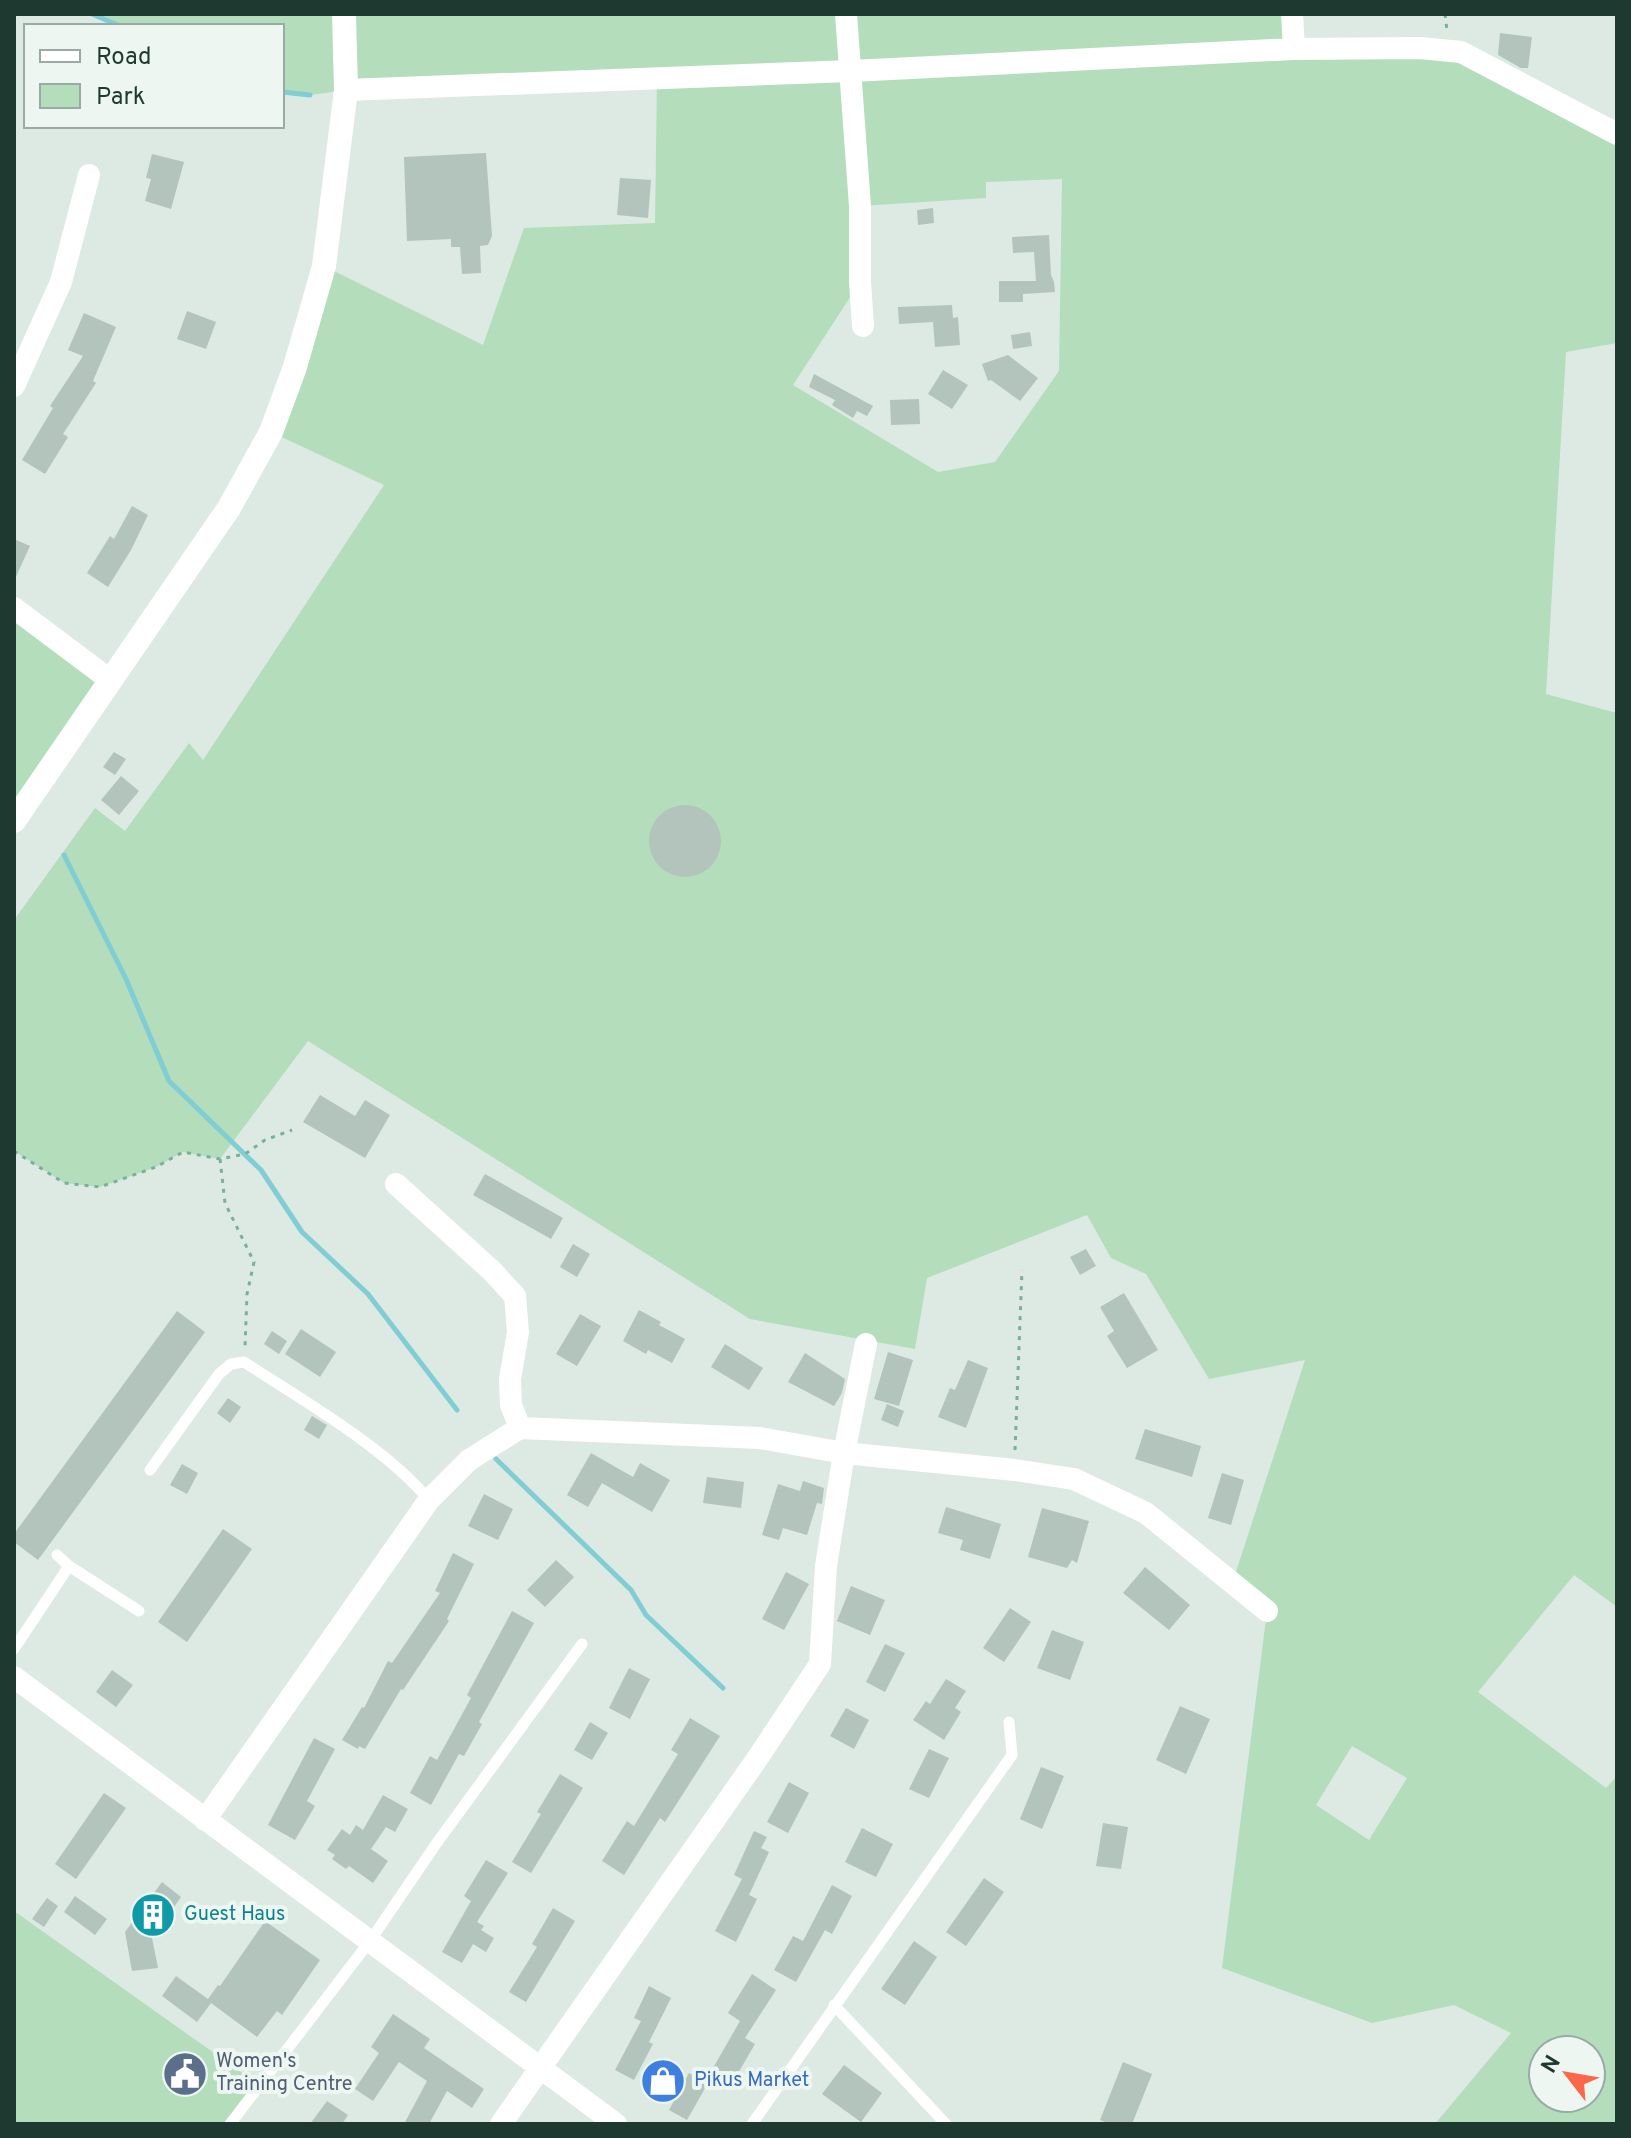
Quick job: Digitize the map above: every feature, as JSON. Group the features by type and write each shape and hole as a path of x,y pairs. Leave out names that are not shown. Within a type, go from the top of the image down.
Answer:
{"street":[{"path":"14,821 229,508 271,432 295,367 324,266 346,90 344,14"},
{"path":"846,14 863,326"},
{"path":"1292,14 1294,49"},
{"path":"346,90 851,71 1294,49 1420,48 1461,52 1617,134"},
{"path":"14,386 61,282 89,175"},
{"path":"14,608 110,680"},
{"path":"396,1184 492,1271 515,1296 518,1332 510,1379 511,1405 520,1428"},
{"path":"501,2124 820,1664 826,1566 866,1344"},
{"path":"205,1820 429,1500 469,1460 520,1428 760,1438 844,1453 1074,1479 1146,1513 1267,1611"},
{"path":"14,1677 616,2124"}],"lane":[{"path":"150,1470 219,1374 231,1364 244,1362 341,1426 411,1479 429,1500"},
{"path":"57,1555 139,1611"},
{"path":"14,1649 69,1566"},
{"path":"230,2124 370,1941 436,1844 582,1644"},
{"path":"752,2124 1012,1755 1009,1722"},
{"path":"834,2005 946,2124"}],"path":[{"path":"14,1151 64,1183 100,1187 156,1167 183,1152 220,1159 245,1154 265,1140 292,1130"},
{"path":"220,1159 225,1203 254,1262 247,1294 244,1362"},
{"path":"1015,1470 1022,1270"}],"green space":[{"path":"92,14 1292,14 1294,49 1461,52 1617,134 1617,343 1566,352 1546,694 1617,713 1617,1607 1574,1575 1478,1692 1606,1788 1617,1776 1617,2124 1435,2124 1511,2033 1454,2005 1372,2023 1222,1968 1267,1611 1232,1584 1305,1360 1209,1379 1146,1274 1111,1258 1087,1215 927,1278 915,1349 750,1319 308,1041 220,1159 183,1152 156,1167 100,1187 64,1183 14,1151 14,920 95,808 125,831 189,743 203,760 384,485 271,432 324,266 483,345 524,228 655,223 657,79 346,90 310,95 284,92 284,24 115,24","holes":["1062,179 1059,371 995,462 938,472 793,385 860,282 860,206 986,198 986,182","1352,1746 1407,1778 1369,1840 1316,1805"]},
{"path":"14,609 110,680 22,809 14,793"},
{"path":"14,1911 259,2085 230,2124 14,2124"}],"building":[{"path":"1500,33 1532,37 1528,68 1521,68 1498,55"},
{"path":"486,153 492,236 488,245 480,246 481,273 462,274 460,247 451,247 451,239 407,241 404,157"},
{"path":"152,154 184,162 171,209 145,201 151,179 146,178"},
{"path":"620,178 651,180 648,218 617,215"},
{"path":"933,208 934,223 918,225 917,210"},
{"path":"1049,235 1055,292 1023,294 1023,302 999,302 999,281 1036,281 1034,252 1013,253 1012,237"},
{"path":"952,305 953,318 958,317 960,345 935,347 933,322 899,324 898,307"},
{"path":"187,311 216,322 206,349 177,339"},
{"path":"84,313 116,327 93,381 96,383 63,434 68,437 45,474 22,460 53,408 50,406 83,356 68,350"},
{"path":"1030,332 1032,346 1013,349 1011,335"},
{"path":"1008,355 1038,378 1020,401 991,380 988,381 982,364"},
{"path":"943,370 968,385 952,409 928,394"},
{"path":"814,374 873,406 867,416 857,411 853,418 832,405 835,400 809,387"},
{"path":"919,399 920,424 891,425 890,400"},
{"path":"132,506 148,515 108,587 87,573 110,536 114,539"},
{"path":"14,539 30,546 14,581"},
{"path":"114,752 126,759 115,775 103,767"},
{"path":"121,776 139,791 119,815 101,800"},
{"path":"685,805 705,811 715,821 721,841 715,861 705,871 685,877 665,871 655,861 649,841 655,821 665,811"},
{"path":"320,1095 355,1116 365,1100 390,1115 365,1158 303,1122"},
{"path":"485,1174 563,1218 551,1239 473,1195"},
{"path":"573,1244 590,1254 577,1277 560,1267"},
{"path":"1086,1249 1096,1266 1080,1275 1070,1257"},
{"path":"1124,1293 1158,1350 1127,1368 1107,1336 1114,1331 1100,1307"},
{"path":"639,1310 685,1339 672,1363 648,1350 646,1354 623,1341"},
{"path":"177,1311 205,1332 38,1560 14,1542 14,1534"},
{"path":"580,1314 601,1326 577,1366 556,1354"},
{"path":"301,1329 336,1352 320,1377 285,1354"},
{"path":"272,1331 287,1341 279,1354 264,1344"},
{"path":"725,1344 763,1368 749,1390 711,1367"},
{"path":"888,1352 913,1360 899,1406 874,1399"},
{"path":"805,1353 845,1379 842,1393 834,1406 788,1382"},
{"path":"968,1360 988,1368 966,1428 938,1417 950,1388 955,1390"},
{"path":"228,1398 241,1407 230,1423 217,1413"},
{"path":"887,1404 904,1411 898,1427 881,1420"},
{"path":"312,1416 327,1425 319,1439 304,1430"},
{"path":"1145,1429 1201,1446 1192,1477 1135,1459"},
{"path":"591,1453 633,1477 640,1463 670,1480 652,1512 602,1483 588,1507 567,1495"},
{"path":"182,1464 198,1473 187,1494 170,1485"},
{"path":"1222,1473 1244,1480 1231,1525 1208,1518"},
{"path":"707,1477 744,1482 741,1508 703,1503"},
{"path":"803,1481 824,1488 822,1504 817,1503 807,1535 783,1528 779,1540 762,1535 778,1484 800,1491"},
{"path":"484,1494 513,1509 498,1540 468,1526"},
{"path":"946,1507 1001,1524 990,1559 960,1550 963,1540 938,1533"},
{"path":"1042,1508 1089,1521 1077,1563 1072,1560 1067,1568 1028,1557"},
{"path":"223,1529 252,1549 187,1642 158,1622"},
{"path":"453,1553 474,1564 447,1619 449,1621 401,1689 365,1749 359,1746 358,1749 342,1740 364,1708 388,1661 392,1663 440,1593 435,1591"},
{"path":"556,1560 574,1577 545,1607 527,1590"},
{"path":"1145,1567 1190,1605 1169,1630 1123,1593"},
{"path":"786,1572 809,1584 784,1630 762,1619"},
{"path":"851,1586 885,1600 870,1635 837,1621"},
{"path":"1010,1608 1031,1622 1004,1662 983,1648"},
{"path":"512,1611 534,1623 479,1722 482,1724 464,1756 459,1754 431,1805 410,1793 430,1756 437,1760 471,1698 467,1695"},
{"path":"1052,1630 1084,1642 1070,1680 1037,1668"},
{"path":"885,1644 905,1653 885,1692 866,1682"},
{"path":"629,1668 650,1679 630,1719 609,1708"},
{"path":"112,1670 133,1685 116,1707 96,1692"},
{"path":"946,1679 966,1691 955,1708 961,1712 944,1740 913,1720 926,1701 930,1704"},
{"path":"1180,1706 1210,1719 1186,1774 1156,1760"},
{"path":"846,1708 869,1720 854,1749 830,1736"},
{"path":"690,1718 720,1736 665,1822 660,1818 624,1875 602,1861 627,1821 634,1826 678,1754 671,1750"},
{"path":"590,1722 608,1733 592,1760 574,1750"},
{"path":"314,1738 335,1749 307,1801 315,1806 295,1840 268,1825"},
{"path":"929,1749 949,1758 929,1798 909,1789"},
{"path":"1041,1767 1064,1776 1042,1829 1020,1819"},
{"path":"560,1774 583,1788 531,1873 512,1862 541,1814 537,1812"},
{"path":"789,1782 809,1793 788,1833 767,1822"},
{"path":"104,1793 126,1808 76,1879 55,1864"},
{"path":"383,1795 408,1809 395,1832 386,1827 371,1849 388,1861 373,1883 349,1866 346,1869 332,1859 335,1855 327,1850 342,1829 350,1835 356,1825 363,1830"},
{"path":"1103,1823 1128,1827 1121,1869 1096,1866"},
{"path":"862,1828 893,1844 876,1877 845,1862"},
{"path":"754,1831 767,1837 761,1848 769,1852 749,1895 757,1899 736,1942 715,1931 742,1879 734,1875"},
{"path":"486,1860 508,1873 477,1922 484,1926 481,1930 494,1938 486,1952 473,1944 462,1963 442,1952 471,1901 464,1896"},
{"path":"984,1878 1004,1892 966,1946 946,1932"},
{"name":"Guest Haus","path":"162,1882 181,1897 152,1938 158,1968 132,1971 125,1932"},
{"path":"832,1885 852,1896 832,1934 825,1930 796,1982 774,1970 793,1936 803,1941"},
{"path":"75,1896 107,1919 95,1935 64,1912"},
{"path":"47,1898 58,1906 44,1927 32,1919"},
{"path":"553,1908 575,1921 526,2002 509,1992 537,1947 532,1944"},
{"path":"265,1921 320,1960 282,2015 277,2011 257,2037 211,2003 197,2022 162,1996 176,1976 208,1999"},
{"path":"914,1941 937,1957 905,2005 881,1989"},
{"path":"752,1974 776,1990 745,2038 755,2044 730,2087 709,2075 740,2021 728,2013"},
{"path":"649,1986 671,1998 649,2042 653,2044 634,2080 615,2070 641,2021 634,2018"},
{"path":"393,2014 430,2039 424,2048 484,2089 472,2108 447,2091 429,2124 404,2124 427,2081 399,2062 373,2101 355,2089 379,2053 371,2047"},
{"path":"1123,2062 1152,2074 1132,2124 1110,2124 1100,2120"},
{"path":"844,2065 882,2093 861,2122 822,2094"},
{"path":"689,2073 708,2083 687,2120 669,2110"},
{"path":"327,2101 348,2115 342,2124 310,2124"}],"waterway":[{"path":"92,14 115,24"},
{"path":"284,92 310,95"},
{"path":"64,855 126,979 169,1081 261,1170 302,1232 368,1294 457,1410"},
{"path":"496,1459 631,1590 646,1615 723,1688"}],"place":[{"name":"Guest Haus","path":"153,1915"},
{"name":"Women's Training Centre","path":"185,2074"},
{"name":"Pikus Market","path":"663,2081"}]}
